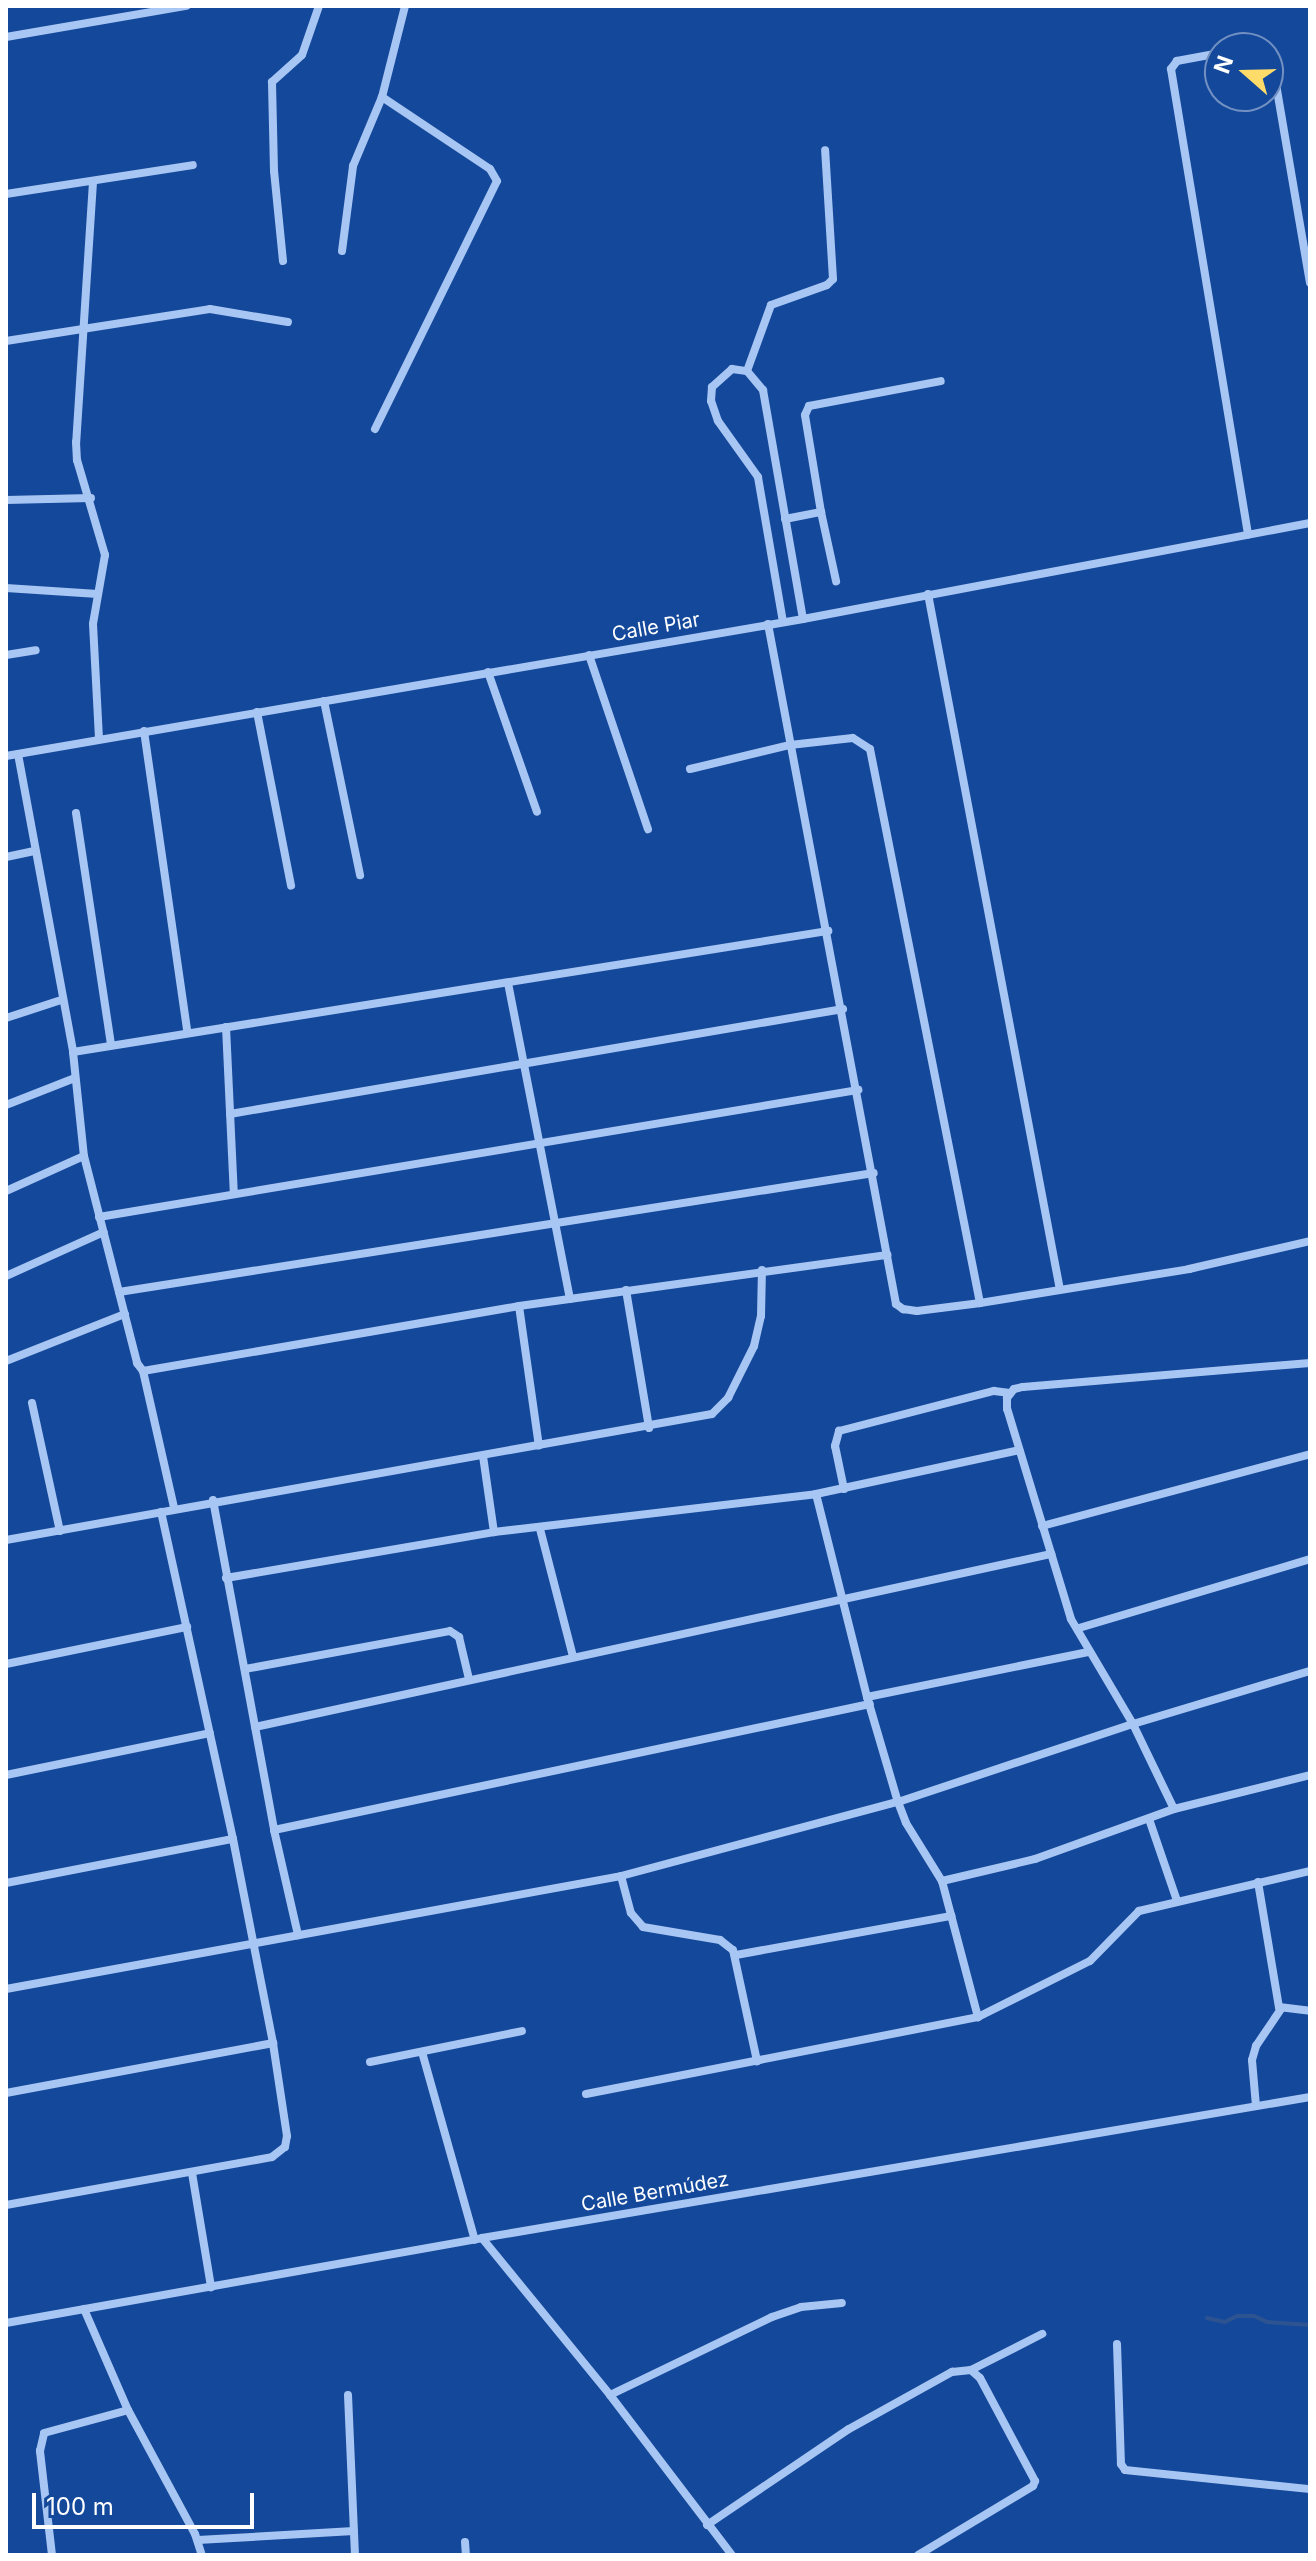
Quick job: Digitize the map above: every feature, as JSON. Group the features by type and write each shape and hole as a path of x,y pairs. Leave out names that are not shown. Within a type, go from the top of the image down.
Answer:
{"street":[{"path":"6,37 186,6"},
{"path":"283,261 274,171 272,82 302,55 319,6"},
{"path":"342,251 353,166 382,97 405,6"},
{"path":"1204,56 1177,61 1171,69 1248,535"},
{"path":"375,429 497,181 490,169 382,97"},
{"path":"1281,112 1310,283"},
{"path":"747,371 771,305 827,285 833,279 825,150"},
{"path":"6,194 193,165"},
{"path":"93,182 76,442 77,460 91,498 105,555 93,645 99,739"},
{"path":"6,341 210,309 288,322"},
{"path":"783,622 758,477 718,421 711,401 712,387 732,369 747,371 763,390 803,619"},
{"path":"836,581 805,415 809,406 941,381"},
{"path":"6,500 91,498"},
{"path":"785,519 821,512"},
{"name":"Calle Piar","path":"6,756 803,619 1310,523"},
{"path":"6,588 98,594"},
{"path":"928,594 1060,1290"},
{"path":"768,624 874,1173 893,1295 903,1309 980,1303 1189,1269 1310,1241"},
{"path":"6,655 36,650"},
{"path":"589,655 648,829"},
{"path":"488,672 537,812"},
{"path":"324,701 360,875"},
{"path":"257,712 291,886"},
{"path":"144,731 187,1031"},
{"path":"690,769 790,745 853,738 863,742 872,754 980,1303"},
{"path":"18,754 73,1052 84,1156 137,1363 143,1371 174,1508"},
{"path":"76,813 111,1044"},
{"path":"6,857 34,851"},
{"path":"73,1052 187,1031 828,931"},
{"path":"508,983 570,1299"},
{"path":"6,1018 61,1000"},
{"path":"230,1114 843,1009"},
{"path":"226,1027 234,1194"},
{"path":"6,1105 75,1078"},
{"path":"99,1217 858,1090"},
{"path":"6,1191 84,1156"},
{"path":"119,1292 874,1173"},
{"path":"6,1276 104,1232"},
{"path":"143,1371 519,1306 887,1255"},
{"path":"6,1540 213,1500 649,1428 712,1414 728,1398 754,1346 761,1316 762,1270"},
{"path":"626,1290 649,1428"},
{"path":"519,1306 539,1446"},
{"path":"6,1361 125,1314"},
{"path":"844,1489 835,1446 839,1431 994,1391 1010,1393 1023,1387 1310,1363"},
{"path":"1010,1393 1007,1409 1071,1619 1133,1724 1174,1809"},
{"path":"32,1403 60,1531"},
{"path":"226,1578 494,1532 540,1529 816,1494 1019,1450"},
{"path":"1042,1526 1310,1454"},
{"path":"483,1456 494,1532"},
{"path":"816,1494 868,1700 898,1802 906,1823 942,1881 978,2017"},
{"path":"213,1500 274,1830 298,1935"},
{"path":"6,2205 272,2157 285,2147 287,2136 273,2043 233,1839 161,1512"},
{"path":"540,1529 573,1657"},
{"path":"255,1727 1051,1554"},
{"path":"1079,1628 1310,1559"},
{"path":"6,1664 187,1627"},
{"path":"245,1669 450,1631 459,1637 469,1679"},
{"path":"274,1830 1089,1652"},
{"path":"6,1989 621,1876 898,1802 1133,1724 1310,1671"},
{"path":"6,1775 210,1733"},
{"path":"942,1881 1035,1859 1174,1809 1310,1775"},
{"path":"1149,1819 1177,1901"},
{"path":"6,1883 233,1839"},
{"path":"586,2094 978,2017 1090,1961 1139,1911 1310,1871"},
{"path":"621,1876 631,1913 643,1927 720,1940 736,1955 757,2061"},
{"path":"1256,2106 1252,2060 1256,2046 1281,2009 1258,1882"},
{"path":"736,1955 951,1916"},
{"path":"1281,2009 1310,2011"},
{"path":"370,2062 522,2031"},
{"path":"6,2093 273,2043"},
{"path":"422,2052 478,2239 610,2395 732,2555"},
{"name":"Calle Bermúdez","path":"6,2323 1310,2097"},
{"path":"192,2173 211,2287"},
{"path":"610,2395 772,2317 801,2307 842,2303"},
{"path":"84,2309 128,2410 198,2540 202,2555"},
{"path":"707,2525 849,2429 952,2372 971,2370 1042,2334"},
{"path":"1117,2344 1121,2464 1125,2470 1310,2489"},
{"path":"918,2555 1033,2486 1035,2481 980,2378 971,2370"},
{"path":"348,2395 355,2555"},
{"path":"52,2555 40,2451 44,2433 128,2410"},
{"path":"198,2540 354,2531"},
{"path":"465,2542 466,2555"}],"waterway":[{"path":"1207,2318 1225,2322 1237,2316 1254,2316 1267,2322 1310,2325"}]}
